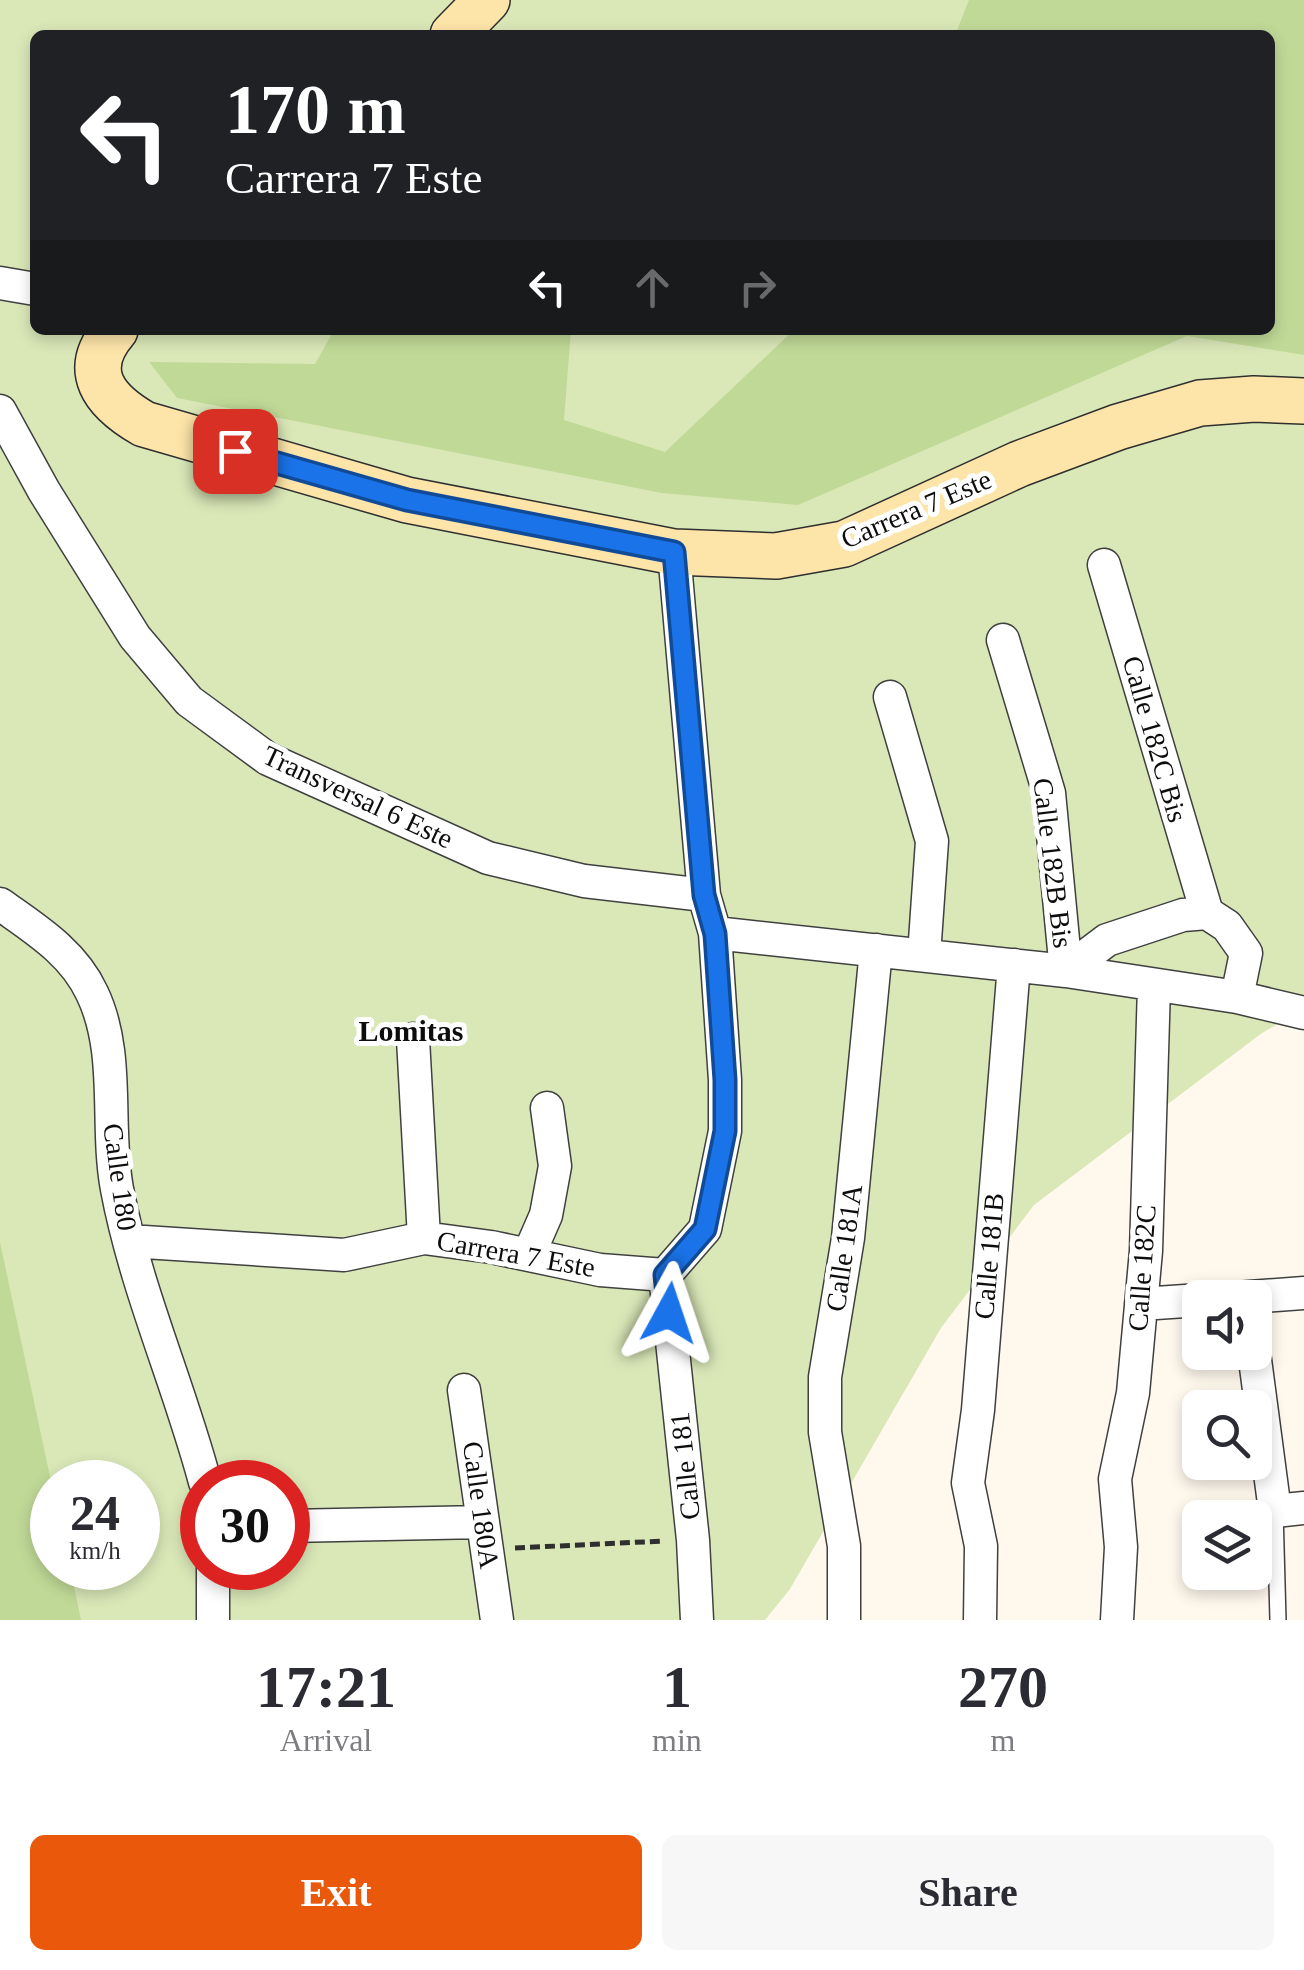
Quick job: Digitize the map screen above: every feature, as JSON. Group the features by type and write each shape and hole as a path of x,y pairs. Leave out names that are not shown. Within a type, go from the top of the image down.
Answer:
{"main road":[{"path":"458,30 487,0"},
{"name":"Carrera 7 Este","path":"108,342 98,378 107,396 123,412 144,424 407,500 674,552 776,556 844,544 1019,464 1118,427 1200,402 1304,401"}],"street":[{"path":"0,283 30,288"},
{"name":"Transversal 6 Este","path":"0,411 134,637 189,701 268,758 488,858 584,881 704,895"},
{"path":"665,1275 705,1229 725,1131 715,934 704,895 674,552"},
{"name":"Calle 182C Bis","path":"1104,565 1206,913"},
{"name":"Calle 182B Bis","path":"1003,640 1049,792 1066,971"},
{"path":"890,697 932,841 924,955"},
{"name":"Calle 180","path":"0,904 52,940 91,990 102,1016 108,1050 116,1186 128,1241 199,1460"},
{"path":"1066,971 1107,940 1184,915 1206,913 1227,926 1246,953 1237,997"},
{"path":"715,934 1066,971 1237,997 1304,1013"},
{"name":"Calle 181A","path":"844,1620 844,1546 825,1432 825,1377 848,1238 876,950"},
{"name":"Calle 181B","path":"980,1620 981,1546 968,1483 978,1410 1014,965"},
{"name":"Calle 182C","path":"1117,1620 1121,1547 1115,1479 1133,1393 1146,1251 1154,986"},
{"path":"413,1039 424,1238"},
{"path":"529,1254 546,1215 555,1166 547,1108"},
{"name":"Carrera 7 Este","path":"128,1241 344,1255 424,1238 529,1254 600,1270 665,1275"},
{"name":"Calle 181","path":"665,1275 697,1620"},
{"path":"1272,1295 1304,1293"},
{"path":"1141,1304 1182,1301"},
{"path":"1258,1370 1290,1510"},
{"name":"Calle 180A","path":"464,1390 497,1620"},
{"path":"310,1527 485,1536"},
{"path":"213,1590 214,1620"}],"lane":[{"path":"1278,1620 1290,1510"}],"path":[{"path":"485,1536 692,1540"}],"green space":[{"path":"0,0 1304,0 1304,1009 1262,1033 1034,1205 941,1328 790,1589 765,1620 0,1620"},
{"path":"969,0 1304,0 1304,355 1187,336 798,505 662,493 177,398 149,362 315,364 331,335 571,335 564,420 665,452 789,335 1275,335 1275,30 957,30"},
{"path":"0,1242 46,1460 30,1460 30,1590 75,1590 81,1620 0,1620"}],"district":[{"name":"Lomitas","path":"411,1030"}],"route":[{"path":"235,451 407,500 674,552 704,895 715,934 725,1131 705,1229 665,1275 669,1313"}]}
